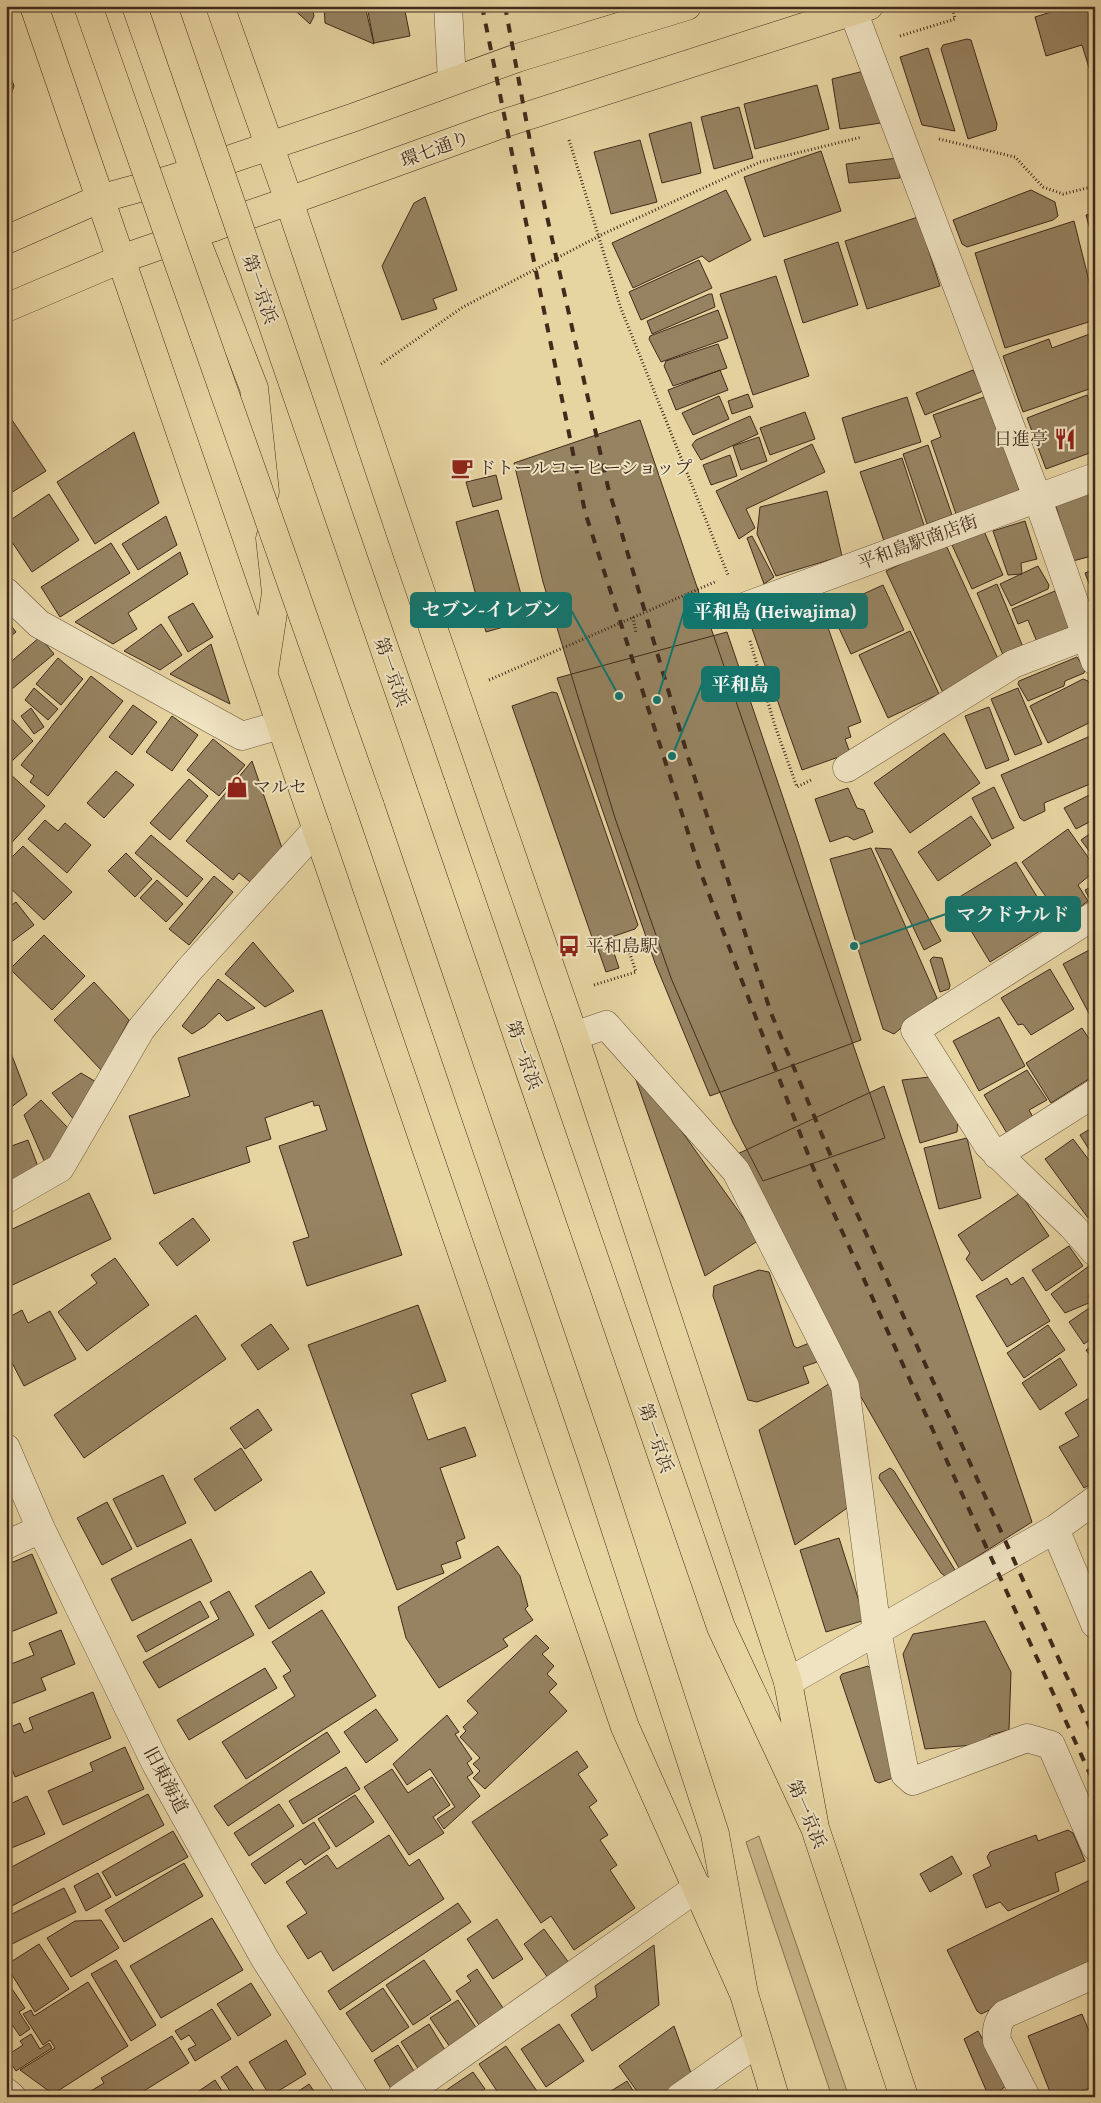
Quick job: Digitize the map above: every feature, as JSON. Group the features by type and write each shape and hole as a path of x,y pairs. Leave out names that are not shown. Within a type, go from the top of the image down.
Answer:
{"main road":[{"path":"34,6 98,199 121,259 625,1727 698,1887 744,1994"},
{"path":"88,6 370,806 594,1463 715,1834 744,1994 775,2097"},
{"path":"136,6 184,175 204,231 254,388 276,593 264,675"},
{"name":"第一京浜","path":"163,6 721,1627 816,1828 904,2097"},
{"path":"220,6 268,145 290,201 407,552 574,1036 788,1682 816,1828"},
{"path":"6,240 98,199 184,175 517,58 686,6"},
{"name":"環七通り","path":"6,308 121,259 558,106 861,9"}],"street":[{"path":"448,6 452,81"},
{"path":"848,768 1012,664 1090,649 1037,498 897,129 861,9"},
{"name":"平和島駅商店街","path":"741,608 1095,477"},
{"path":"6,592 39,624 242,736 280,725"},
{"path":"6,1199 60,1168 141,1029 189,970 317,829"},
{"path":"1095,915 915,1030 988,1145 1072,1226 1095,1252"},
{"path":"574,1036 606,1025 736,1171 845,1386 877,1631 905,1774 913,1781 1027,1738 1051,1745 1095,1846"},
{"path":"998,1155 1095,1093"},
{"name":"旧東海道","path":"6,1448 41,1529 156,1764 265,1959 354,2097"},
{"path":"788,1682 1055,1529 1095,1500"},
{"path":"6,1545 41,1529"},
{"path":"1055,1529 1095,1624"},
{"path":"401,2097 698,1887"},
{"path":"1026,2097 997,2040 996,2031 1000,2019 1005,2014 1095,1974"},
{"path":"680,2097 758,2042"},
{"path":"6,2092 12,2097"}],"path":[{"path":"903,35 956,19 952,6"},
{"path":"558,106 600,236 620,306 741,608 775,726 797,787"},
{"path":"378,366 463,307 600,236 760,162 897,129 1016,157 1043,187 1063,194 1095,186"},
{"path":"484,682 728,576"},
{"path":"633,617 636,633"},
{"path":"594,986 636,972 626,942"}],"shaded area":[{"path":"759,1836 849,2097 832,2097 746,1842"}],"building":[{"path":"290,6 312,6 314,16 310,24"},
{"path":"324,6 365,6 374,44 325,23"},
{"path":"367,6 404,6 410,36 374,43"},
{"path":"1070,6 1095,6 1095,87 1082,45 1046,56 1035,17"},
{"path":"967,39 971,40 997,124 996,130 968,139 941,49 943,45"},
{"path":"928,48 955,131 922,125 900,57"},
{"path":"6,65 14,86 6,108"},
{"path":"868,70 881,123 840,129 832,79"},
{"path":"817,85 829,129 755,149 744,104"},
{"path":"739,107 753,158 714,169 701,117"},
{"path":"691,122 701,173 662,183 649,134"},
{"path":"640,140 657,202 611,214 594,152"},
{"path":"821,151 841,211 764,237 744,177"},
{"path":"898,158 900,178 849,183 846,164"},
{"path":"726,190 751,240 709,262 702,256 633,288 612,243"},
{"path":"1031,190 1055,202 1058,216 1053,220 967,247 962,244 953,220"},
{"path":"425,197 457,290 433,299 437,309 402,320 382,266 414,203"},
{"path":"1095,213 1095,248 1086,215"},
{"path":"918,217 940,286 867,309 845,241"},
{"path":"1074,221 1095,305 1095,320 1005,348 975,253"},
{"path":"838,242 858,305 803,323 784,260"},
{"path":"699,260 712,288 641,320 629,292"},
{"path":"776,276 809,376 753,395 720,294"},
{"path":"712,294 715,307 652,334 647,321"},
{"path":"718,310 728,338 661,362 649,339 650,336"},
{"path":"1095,332 1095,387 1023,412 1003,356 1049,339 1052,348"},
{"path":"718,344 727,368 673,386 664,366 666,361"},
{"path":"720,370 728,390 676,410 668,390"},
{"path":"973,370 983,388 981,392 925,415 916,393"},
{"path":"748,394 753,407 732,414 728,401"},
{"path":"1087,395 1095,416 1095,451 1046,469 1027,418"},
{"path":"719,396 729,419 693,435 682,413"},
{"path":"987,396 1020,492 956,514 931,441 941,437 933,415"},
{"path":"907,397 921,442 855,463 842,418"},
{"path":"6,411 46,471 6,496"},
{"path":"805,412 815,439 770,455 760,428"},
{"path":"750,416 758,434 701,460 692,445 696,440"},
{"path":"640,420 885,1138 763,1181 733,1123 671,978 615,818 543,582 514,463"},
{"path":"134,432 159,503 95,544 57,482"},
{"path":"759,437 767,461 741,470 733,446"},
{"path":"812,444 825,472 746,509 755,528 739,539 716,491"},
{"path":"928,445 952,515 927,524 903,454"},
{"path":"730,455 737,476 711,485 703,465"},
{"path":"902,458 925,528 884,541 860,472"},
{"path":"496,475 502,499 473,507 466,482"},
{"path":"827,491 842,556 776,576 757,534 760,507"},
{"path":"1095,492 1095,555 1073,561 1055,504"},
{"path":"49,494 79,540 32,572 6,533 6,523"},
{"path":"498,510 528,620 486,632 456,522"},
{"path":"166,516 177,545 138,570 122,544"},
{"path":"1025,521 1037,559 1021,563 1022,574 1008,575 993,531"},
{"path":"984,531 1003,575 972,589 952,545"},
{"path":"752,536 774,577 764,584 747,538"},
{"path":"111,543 130,573 60,617 41,587"},
{"path":"945,543 999,661 943,693 886,571"},
{"path":"180,552 188,574 128,613 137,629 113,644 75,622"},
{"path":"1038,566 1049,585 1048,589 1011,606 1000,584"},
{"path":"1095,569 1095,597 1094,597 1085,573"},
{"path":"997,584 1023,647 1003,655 977,593"},
{"path":"883,585 904,630 851,654 830,609"},
{"path":"1055,591 1071,629 1037,642 1028,620 1018,624 1012,609"},
{"path":"193,603 213,637 188,652 168,617"},
{"path":"804,604 808,606 814,623 825,619 861,722 848,727 851,737 845,739 850,753 802,770 750,623"},
{"path":"6,619 16,632 6,640"},
{"path":"161,624 182,655 160,670 124,651"},
{"path":"910,631 939,694 888,718 859,655"},
{"path":"727,632 797,839 861,1040 710,1096 655,963 557,678"},
{"path":"40,637 54,654 6,694 6,666"},
{"path":"211,644 230,704 170,674"},
{"path":"1077,657 1085,669 1084,673 1065,681 1064,686 1028,701 1018,684 1019,681"},
{"path":"58,658 83,679 61,705 36,684"},
{"path":"91,676 123,701 48,796 30,782 34,776 21,765"},
{"path":"1083,679 1088,681 1095,695 1095,720 1048,743 1030,706"},
{"path":"34,688 58,709 48,720 25,700"},
{"path":"1018,688 1042,744 1015,755 991,699"},
{"path":"552,692 557,693 638,925 635,929 594,943 512,706"},
{"path":"133,705 157,722 132,755 109,737"},
{"path":"989,707 1009,760 986,769 965,716"},
{"path":"31,708 44,727 34,734 21,716"},
{"path":"6,713 33,741 12,761 6,756 11,751 6,746"},
{"path":"172,716 198,735 172,771 146,752"},
{"path":"944,733 980,783 910,833 874,783"},
{"path":"1095,734 1095,782 1044,803 1045,811 1024,821 1020,818 1001,775"},
{"path":"213,739 245,765 219,796 187,770"},
{"path":"252,761 283,851 254,885 239,873 233,880 186,841"},
{"path":"116,771 134,785 104,818 87,803"},
{"path":"9,773 45,806 6,849 6,777"},
{"path":"189,779 208,796 170,840 150,823"},
{"path":"994,787 1014,828 992,839 972,798"},
{"path":"848,788 857,808 864,810 873,832 854,840 847,836 830,842 815,799"},
{"path":"1095,792 1095,819 1076,829 1064,808"},
{"path":"971,816 991,845 938,881 918,852"},
{"path":"45,820 58,831 65,823 91,845 67,873 28,839"},
{"path":"1068,829 1095,867 1095,871 1078,885 1088,901 1062,920 1022,862"},
{"path":"1095,830 1095,859 1081,840"},
{"path":"151,835 203,879 187,897 135,853"},
{"path":"23,846 72,892 44,920 6,884 6,877 10,874 6,871 6,863"},
{"path":"871,848 937,998 894,1034 883,1029 830,859"},
{"path":"875,848 891,849 941,941 924,950"},
{"path":"126,853 152,879 135,897 108,871"},
{"path":"1016,862 1053,923 990,962 953,901"},
{"path":"214,876 233,892 189,945 169,929"},
{"path":"157,880 183,904 166,922 140,898"},
{"path":"1095,885 1095,905 1093,906 1085,890"},
{"path":"16,902 34,925 6,946 6,909"},
{"path":"44,935 85,976 52,1010 10,969"},
{"path":"253,942 294,991 265,1007 225,974"},
{"path":"611,944 619,968 606,972 598,949"},
{"path":"1095,947 1095,1025 1063,964"},
{"path":"933,957 942,958 950,985 949,989 940,992 930,960"},
{"path":"1050,969 1074,1009 1031,1035 1023,1024 1018,1025 1001,998"},
{"path":"218,979 255,1008 227,1021 219,1013 205,1026 192,1034 182,1026"},
{"path":"94,982 129,1020 102,1071 54,1020"},
{"path":"322,1010 402,1255 307,1286 293,1242 309,1237 279,1146 327,1130 319,1105 314,1106 313,1101 265,1118 271,1139 246,1147 250,1162 154,1194 129,1116 190,1096 178,1058"},
{"path":"999,1017 1025,1066 979,1091 953,1041"},
{"path":"1082,1028 1095,1048 1095,1075 1051,1103 1026,1063"},
{"path":"6,1040 27,1095 6,1111"},
{"path":"636,1067 759,1240 705,1276 635,1077"},
{"path":"1027,1070 1047,1100 1029,1110 1034,1119 1008,1135 984,1095"},
{"path":"81,1073 103,1086 79,1126 52,1093"},
{"path":"930,1077 958,1119 957,1132 920,1143 902,1080"},
{"path":"884,1086 1032,1522 959,1568 837,1355 733,1156"},
{"path":"41,1100 70,1130 63,1151 45,1163 24,1115"},
{"path":"1095,1126 1095,1159 1080,1135"},
{"path":"967,1138 981,1198 939,1209 924,1148"},
{"path":"1073,1139 1095,1168 1095,1213 1088,1218 1045,1159"},
{"path":"28,1140 40,1172 6,1185 6,1148"},
{"path":"89,1193 111,1239 6,1288 6,1232"},
{"path":"1020,1193 1049,1236 982,1281 966,1259 970,1253 958,1235"},
{"path":"193,1218 210,1240 177,1266 159,1243"},
{"path":"1069,1246 1083,1266 1046,1291 1032,1270"},
{"path":"115,1258 149,1305 87,1351 58,1312 97,1283 91,1275"},
{"path":"1089,1266 1095,1273 1095,1291 1088,1296 1091,1302 1065,1313 1051,1294"},
{"path":"759,1270 769,1272 794,1346 797,1348 814,1341 817,1362 803,1367 809,1383 757,1402 748,1400 713,1296 714,1286"},
{"path":"1023,1277 1050,1321 1007,1347 976,1296 1007,1278 1011,1285"},
{"path":"1095,1304 1095,1336 1084,1344 1069,1322"},
{"path":"418,1305 446,1381 411,1394 428,1440 465,1427 476,1456 440,1468 465,1538 456,1542 461,1558 441,1565 444,1573 397,1590 308,1345"},
{"path":"22,1310 28,1323 50,1311 76,1359 24,1386 6,1351 6,1319"},
{"path":"196,1315 226,1359 84,1458 54,1415"},
{"path":"271,1324 289,1349 258,1370 241,1345"},
{"path":"1048,1325 1065,1350 1024,1378 1007,1353"},
{"path":"1095,1344 1095,1363 1086,1350"},
{"path":"1060,1358 1077,1385 1040,1410 1022,1383"},
{"path":"833,1381 850,1506 795,1545 759,1430"},
{"path":"1094,1395 1095,1482 1084,1488 1059,1447 1079,1436 1065,1413"},
{"path":"258,1409 272,1430 245,1449 230,1428"},
{"path":"241,1448 262,1480 215,1511 194,1479"},
{"path":"890,1468 894,1471 955,1570 946,1577 941,1573 879,1478 880,1474"},
{"path":"163,1475 186,1523 137,1547 113,1499"},
{"path":"107,1502 132,1549 102,1565 77,1518"},
{"path":"839,1538 865,1620 826,1632 800,1550"},
{"path":"191,1539 212,1581 132,1621 111,1579"},
{"path":"498,1546 520,1576 528,1606 525,1609 533,1620 503,1639 508,1646 439,1688 406,1638 398,1607"},
{"path":"32,1554 57,1613 6,1634 6,1565"},
{"path":"311,1571 325,1593 269,1629 255,1606"},
{"path":"229,1591 254,1635 159,1688 143,1662 219,1619 210,1602"},
{"path":"200,1601 209,1617 146,1652 137,1636"},
{"path":"322,1610 376,1696 246,1779 222,1742 295,1696 283,1676 291,1671 272,1642"},
{"path":"985,1621 1011,1672 1009,1730 990,1735 985,1744 925,1749 903,1654 913,1634"},
{"path":"61,1630 75,1664 41,1678 46,1690 6,1706 6,1666 34,1655 29,1643"},
{"path":"536,1635 549,1648 542,1654 554,1666 547,1674 557,1684 549,1692 567,1711 485,1789 473,1778 480,1771 473,1764 480,1758 460,1737 466,1731 463,1727 478,1713 467,1701"},
{"path":"868,1666 871,1669 893,1778 879,1783 875,1781 840,1677 842,1674"},
{"path":"265,1668 277,1688 189,1740 177,1720"},
{"path":"93,1692 111,1738 15,1777 6,1754 6,1729 20,1723 24,1733 33,1729 29,1718"},
{"path":"376,1709 398,1740 366,1763 344,1732"},
{"path":"447,1715 459,1732 455,1734 472,1759 467,1763 473,1773 467,1777 480,1796 444,1829 437,1819 455,1807 430,1769 407,1785 393,1764"},
{"path":"327,1732 340,1752 228,1826 214,1806"},
{"path":"125,1747 144,1789 63,1825 48,1791 93,1771 90,1763"},
{"path":"577,1751 588,1767 578,1774 597,1801 589,1807 608,1835 600,1840 617,1865 610,1870 635,1908 574,1950 551,1916 541,1923 472,1822"},
{"path":"346,1767 360,1789 303,1824 289,1801"},
{"path":"392,1769 408,1793 432,1777 450,1805 433,1817 444,1833 409,1855 364,1787"},
{"path":"148,1794 164,1825 10,1907 6,1899 6,1870"},
{"path":"355,1795 374,1822 336,1847 318,1819"},
{"path":"27,1796 45,1834 9,1849 6,1842 6,1806"},
{"path":"279,1804 294,1826 249,1856 234,1833"},
{"path":"314,1822 330,1848 305,1865 301,1859 265,1884 251,1864"},
{"path":"1068,1830 1073,1833 1085,1861 1055,1873 1059,1891 1008,1911 1000,1902 986,1908 973,1875 991,1866 987,1857 990,1852 1036,1835 1038,1841"},
{"path":"173,1831 188,1857 116,1896 102,1872"},
{"path":"389,1835 409,1866 419,1859 444,1899 333,1971 321,1951 308,1959 287,1926 307,1913 286,1882 327,1855 337,1869"},
{"path":"952,1856 962,1874 930,1892 920,1874"},
{"path":"184,1863 203,1896 124,1942 105,1910"},
{"path":"98,1873 111,1897 86,1911 74,1886"},
{"path":"1090,1880 1095,1889 1095,1961 981,2014 977,2011 947,1950"},
{"path":"64,1888 76,1912 6,1947 6,1917"},
{"path":"458,1903 471,1922 340,2010 328,1991"},
{"path":"212,1918 243,1970 161,2018 130,1966"},
{"path":"497,1919 523,1959 493,1979 467,1939"},
{"path":"101,1920 119,1948 71,1977 47,1938 75,1921"},
{"path":"544,1929 572,1967 551,1982 524,1944"},
{"path":"39,1944 69,1989 35,2012 6,1965"},
{"path":"654,1945 659,2005 592,2051 571,2015 597,1997 595,1986"},
{"path":"116,1960 156,2025 131,2041 91,1974"},
{"path":"424,1960 451,2000 413,2025 386,1985"},
{"path":"477,1969 503,2008 479,2025 456,1991 471,1981 467,1976"},
{"path":"6,1980 25,2008 19,2012 30,2029 20,2036 6,2016"},
{"path":"88,1982 128,2046 53,2094 20,2070 55,2048 50,2040 43,2045 23,2014 31,2010 34,2016"},
{"path":"251,1983 271,2015 238,2036 217,2004"},
{"path":"383,1988 409,2027 372,2052 346,2013"},
{"path":"458,2000 479,2032 452,2050 430,2018"},
{"path":"212,2009 231,2039 195,2061 188,2049 196,2045 189,2035 181,2040 175,2031"},
{"path":"1082,2014 1095,2046 1095,2086 1067,2097 1052,2097 1028,2036"},
{"path":"429,2024 448,2055 421,2073 401,2042"},
{"path":"559,2024 584,2061 546,2087 521,2049"},
{"path":"674,2026 692,2076 661,2097 641,2097 619,2066"},
{"path":"978,2031 1008,2084 993,2097 989,2097 964,2039"},
{"path":"31,2034 40,2049 49,2043 52,2048 16,2071 6,2056 23,2045 20,2041"},
{"path":"172,2036 189,2063 134,2097 81,2097 104,2083 101,2078"},
{"path":"286,2040 306,2074 270,2096 249,2062"},
{"path":"398,2045 417,2076 393,2092 374,2060"},
{"path":"506,2046 541,2097 501,2097 479,2064"},
{"path":"237,2066 258,2097 234,2097 221,2077"},
{"path":"473,2072 485,2089 473,2097 436,2097"},
{"path":"215,2080 226,2097 194,2097 193,2095"},
{"path":"627,2081 637,2097 603,2096"},
{"path":"309,2084 318,2097 290,2097"}],"railway":[{"path":"482,6 585,512 702,876 814,1170 1095,1785"},
{"path":"505,6 530,141 608,487 688,757 771,1013 830,1154 1095,1739"}],"place":[{"name":"日進亭","path":"1065,439"},
{"name":"ドトールコーヒーショップ","path":"462,468"},
{"name":"セブン-イレブン","path":"619,696"},
{"name":"平和島 (Heiwajima)","path":"657,700"},
{"name":"平和島","path":"672,756"},
{"name":"マルセ","path":"237,787"},
{"name":"平和島駅","path":"569,946"},
{"name":"マクドナルド","path":"854,946"}]}
